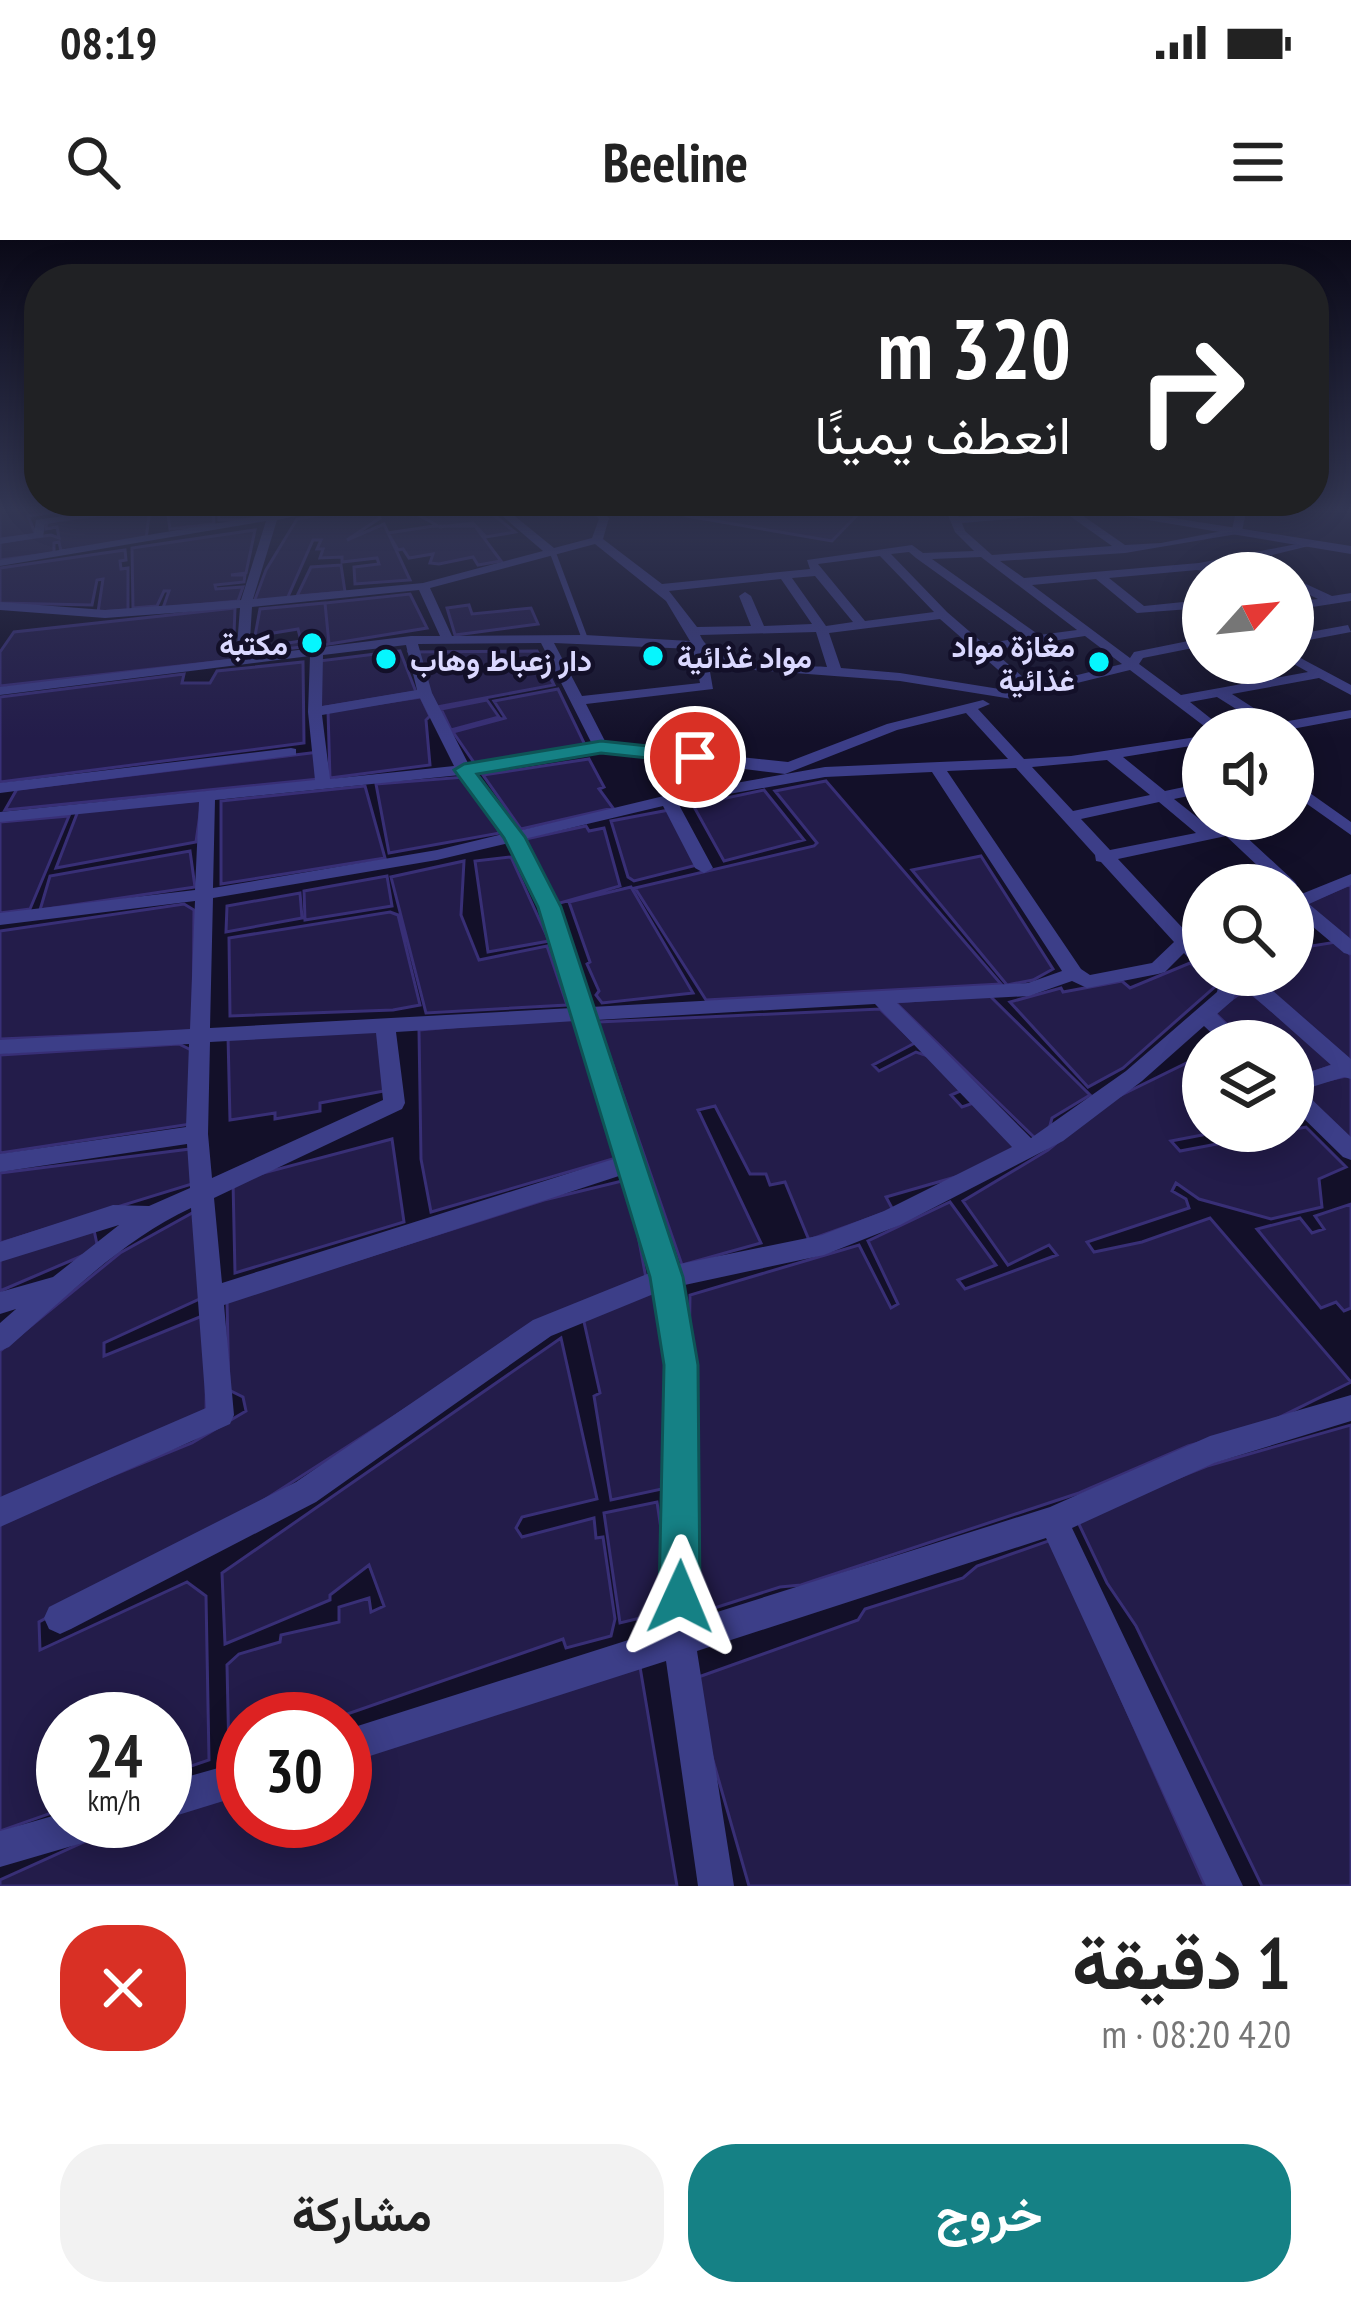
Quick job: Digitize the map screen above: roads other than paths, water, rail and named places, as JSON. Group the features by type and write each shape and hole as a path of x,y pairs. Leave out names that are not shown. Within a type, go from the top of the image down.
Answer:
{"street":[{"path":"242,661 252,585"},
{"path":"0,607 105,614 428,585"},
{"path":"576,701 705,688 709,683 685,611 656,585"},
{"path":"660,588 688,585"},
{"path":"791,585 821,629 835,672"},
{"path":"794,590 830,585 862,625"},
{"path":"915,585 1030,690"},
{"path":"960,585 1036,639"},
{"path":"1025,585 1188,708"},
{"path":"1111,585 1141,610 1182,606"},
{"path":"423,586 447,638"},
{"path":"1314,592 1351,612"},
{"path":"745,596 759,629"},
{"path":"1314,602 1351,597"},
{"path":"982,615 998,612"},
{"path":"1314,613 1349,630"},
{"path":"0,691 411,640 697,642 759,629 821,629 965,617"},
{"path":"1314,636 1349,630"},
{"path":"980,648 1088,632"},
{"path":"545,639 601,747"},
{"path":"411,640 425,693 464,770 514,837 550,907 666,1277 682,1380 679,1642 716,1886"},
{"path":"697,642 725,662 900,676 1012,695"},
{"path":"736,787 892,727 1131,666 1139,656 1182,647"},
{"path":"317,651 315,712 323,785"},
{"path":"1314,670 1351,692"},
{"path":"1177,700 1320,674"},
{"path":"1219,692 1242,708"},
{"path":"315,712 425,693"},
{"path":"969,708 1102,857 1182,932"},
{"path":"1314,720 1351,714"},
{"path":"0,919 207,894 437,855 668,800 825,772 1112,756 1182,744"},
{"path":"0,817 464,770 601,747 789,767"},
{"path":"1,790 291,752"},
{"path":"1112,756 1182,812"},
{"path":"936,766 1074,974 1087,982 1158,968 1182,951"},
{"path":"1068,817 1182,792"},
{"path":"0,1512 220,1415 214,1297 197,1134 207,797"},
{"path":"668,800 704,868"},
{"path":"1314,802 1351,830"},
{"path":"1314,813 1351,806"},
{"path":"1102,857 1185,840"},
{"path":"1240,840 1265,864"},
{"path":"1314,894 1351,879"},
{"path":"1314,919 1351,949"},
{"path":"0,1047 1029,989 1074,974"},
{"path":"60,1618 306,1492 542,1328 666,1277 824,1245 1028,1149 1134,1076 1223,996"},
{"path":"1266,996 1348,1069"},
{"path":"879,997 1028,1149"},
{"path":"1205,1016 1209,1020"},
{"path":"0,1339 151,1216 394,1103 385,1023"},
{"path":"1314,1079 1348,1069"},
{"path":"1314,1115 1351,1151"},
{"path":"0,1163 197,1134"},
{"path":"214,1297 630,1163"},
{"path":"0,1252 113,1215 151,1216"},
{"path":"0,1303 64,1283"},
{"path":"372,1739 1053,1521 1210,1450 1351,1408"},
{"path":"1053,1521 1225,1886"},
{"path":"0,1849 36,1839"}],"lane":[{"path":"565,585 585,639"}],"place":[{"name":"مكتبة","path":"312,643"},
{"name":"مواد غذائية","path":"653,656"},
{"name":"دار زعباط وهاب","path":"386,659"},
{"name":"مغازة مواد غذائية","path":"1099,662"}]}
